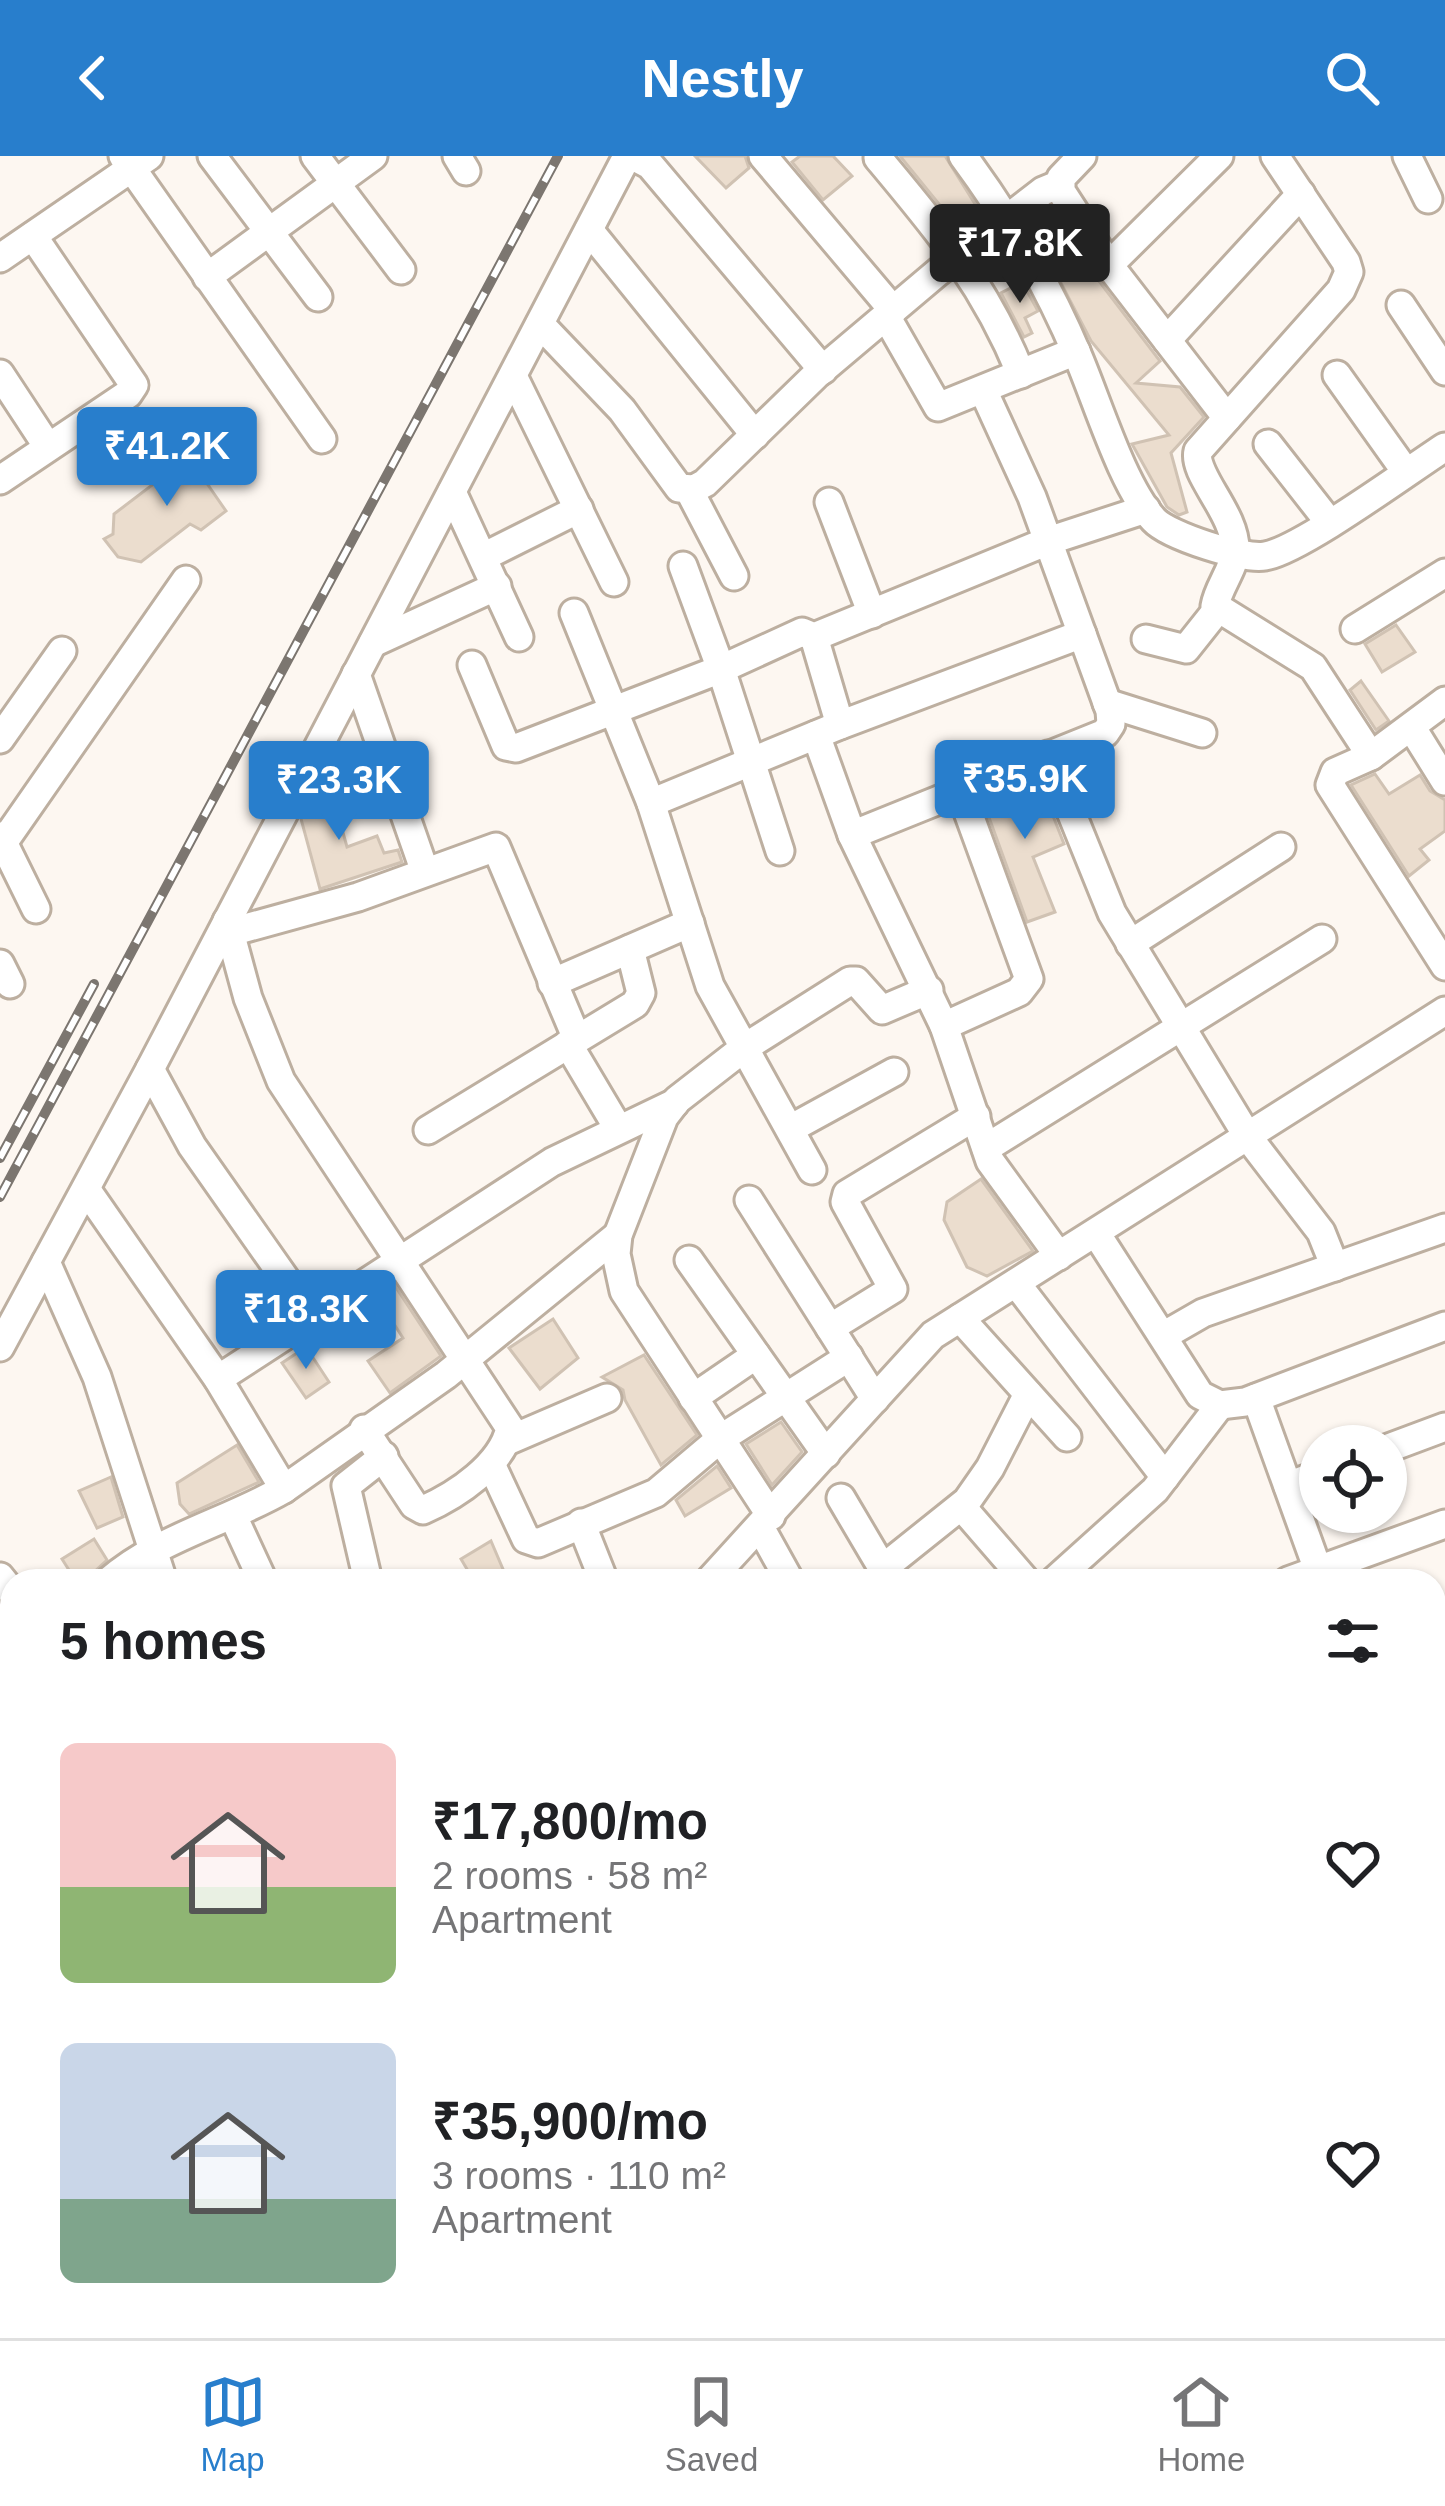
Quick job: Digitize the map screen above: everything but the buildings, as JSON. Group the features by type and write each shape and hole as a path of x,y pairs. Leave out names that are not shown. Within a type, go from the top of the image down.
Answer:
{"street":[{"path":"212,156 318,297"},
{"path":"315,156 401,270"},
{"path":"207,277 374,156"},
{"path":"0,1347 229,927 623,164 633,156 650,165 823,370"},
{"path":"763,156 889,313 938,407 1076,351"},
{"path":"963,156 1011,219 1146,508 1163,528 1262,557 1328,522 1445,447"},
{"path":"1109,266 1220,156"},
{"path":"1146,639 1186,649 1217,610 1215,599 1236,553 1229,517 1195,458 1347,280 1346,262 1276,156"},
{"path":"1408,156 1428,199"},
{"path":"878,158 960,256 988,300 1022,374"},
{"path":"0,258 134,160 207,277 322,439"},
{"path":"540,324 622,410 680,488 689,490 705,483 889,313 1011,219 1063,167 1109,266 1227,418"},
{"path":"1167,340 1301,194"},
{"path":"589,230 755,434"},
{"path":"0,480 128,394 134,385 33,236"},
{"path":"1400,305 1445,370"},
{"path":"0,374 48,448"},
{"path":"1337,375 1406,472"},
{"path":"513,376 614,582"},
{"path":"852,836 1109,730 1112,718 1048,541 983,390"},
{"path":"1268,444 1328,522"},
{"path":"689,490 734,576"},
{"path":"452,492 519,637"},
{"path":"829,502 872,614"},
{"path":"472,665 511,749 721,669 802,632 814,637 1048,541 1146,508"},
{"path":"483,557 578,509"},
{"path":"683,566 781,851"},
{"path":"1354,629 1445,573"},
{"path":"36,909 2,839 186,580"},
{"path":"373,644 497,586"},
{"path":"1217,610 1313,667 1371,756"},
{"path":"574,613 651,803 710,986 812,1170"},
{"path":"651,803 1082,634"},
{"path":"814,637 828,730 852,836 929,990 996,1171 1059,1256"},
{"path":"0,739 62,651"},
{"path":"356,674 425,872"},
{"path":"1445,701 1371,756 1335,772 1330,785 1445,966"},
{"path":"1107,703 1202,733"},
{"path":"1412,728 1445,781"},
{"path":"1048,755 1112,913 1248,1137 1322,1232 1335,1267"},
{"path":"944,1026 1018,992 1029,979 960,790"},
{"path":"229,927 358,897 496,847 573,1042 618,1128"},
{"path":"1130,944 1281,847"},
{"path":"552,983 690,923"},
{"path":"229,927 248,998 280,1081 507,1418 510,1428 499,1452 531,1543 551,1539 656,1493 720,1439 849,1358"},
{"path":"986,1148 1322,939"},
{"path":"428,1130 639,1000 630,949"},
{"path":"785,1569 720,1439 624,1291 616,1254 618,1235 664,1117 744,1048 850,981 856,980 882,1010 929,990"},
{"path":"722,1569 933,1335 1440,1014 1445,1046"},
{"path":"150,1069 192,1146 312,1317"},
{"path":"790,1130 894,1072"},
{"path":"218,1378 552,1162 675,1103"},
{"path":"830,1328 892,1289 845,1202 847,1193 976,1116"},
{"path":"86,1189 218,1378 284,1489"},
{"path":"748,1200 875,1399"},
{"path":"1163,1336 1203,1313 1445,1228"},
{"path":"1096,1233 1201,1395 1220,1405 1256,1398 1445,1326"},
{"path":"123,1569 135,1558 284,1489 446,1375 618,1235"},
{"path":"689,1260 826,1454"},
{"path":"46,1262 97,1377 160,1569"},
{"path":"1016,1283 1166,1477"},
{"path":"960,1318 1067,1437"},
{"path":"693,1398 756,1355"},
{"path":"893,1569 962,1508 990,1468 1028,1394"},
{"path":"364,1429 419,1510 429,1508 499,1452 608,1398"},
{"path":"1256,1398 1318,1569"},
{"path":"1067,1569 1166,1477 1220,1405"},
{"path":"1407,1441 1445,1427"},
{"path":"365,1569 346,1486 384,1456"},
{"path":"1288,1486 1299,1482"},
{"path":"841,1498 882,1569"},
{"path":"962,1508 1015,1569"},
{"path":"233,1516 257,1569"},
{"path":"581,1523 599,1569"},
{"path":"1335,1569 1445,1524"}],"railway":[{"path":"0,1197 558,156"},
{"path":"0,1158 94,984"}]}
